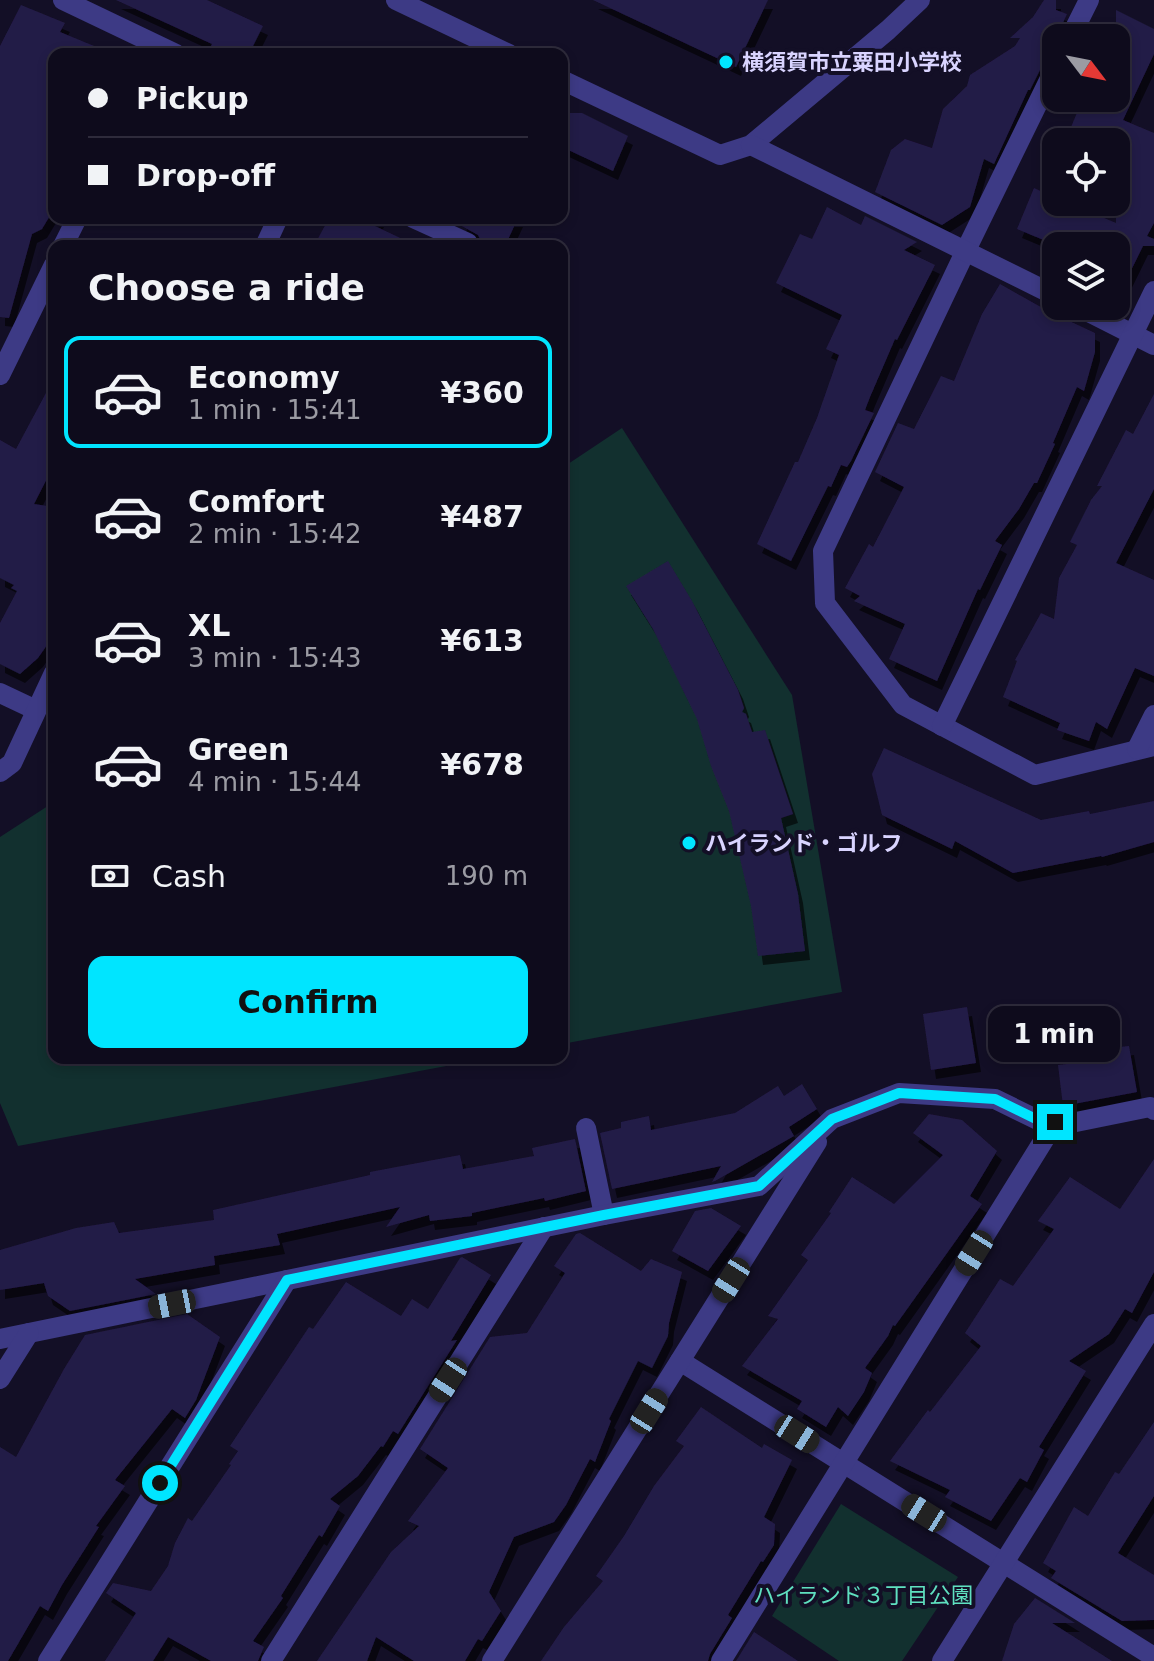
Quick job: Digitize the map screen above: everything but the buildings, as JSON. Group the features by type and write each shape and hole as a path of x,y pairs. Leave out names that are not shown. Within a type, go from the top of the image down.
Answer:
{"street":[{"path":"63,0 159,48"},
{"path":"396,0 496,48"},
{"path":"568,83 720,155 751,145 920,0"},
{"path":"1077,24 1089,0"},
{"path":"1042,95 823,551 825,603 903,705 1035,775 1146,748 1154,715"},
{"path":"751,145 1042,289"},
{"path":"426,224 461,240"},
{"path":"0,375 48,277"},
{"path":"942,726 1154,291"},
{"path":"1104,320 1154,345"},
{"path":"0,772 12,763 48,685"},
{"path":"0,693 36,710"},
{"path":"0,1339 759,1186 832,1119 899,1093 995,1099 1042,1122 1071,1123 1150,1107 1154,1110"},
{"path":"492,1661 832,1119"},
{"path":"721,1661 1055,1122"},
{"path":"586,1128 604,1215"},
{"path":"271,1661 544,1227"},
{"path":"48,1661 287,1280"},
{"path":"942,1661 1154,1324"},
{"path":"0,1379 29,1333"},
{"path":"680,1361 1154,1657"}],"green space":[{"name":"ハイランド・ゴルフ","path":"622,428 792,695 842,992 568,1043 568,464"},
{"path":"48,806 48,1064 457,1064 18,1146 0,1103 0,837"},
{"name":"ハイランド３丁目公園","path":"841,1504 958,1577 902,1661 839,1661 772,1616"}],"place":[{"name":"横須賀市立粟田小学校","path":"726,62"},
{"name":"ハイランド・ゴルフ","path":"689,843"}],"route":[{"path":"160,1483 287,1280 759,1186 832,1119 899,1093 995,1099 1042,1122 1055,1122"}]}
